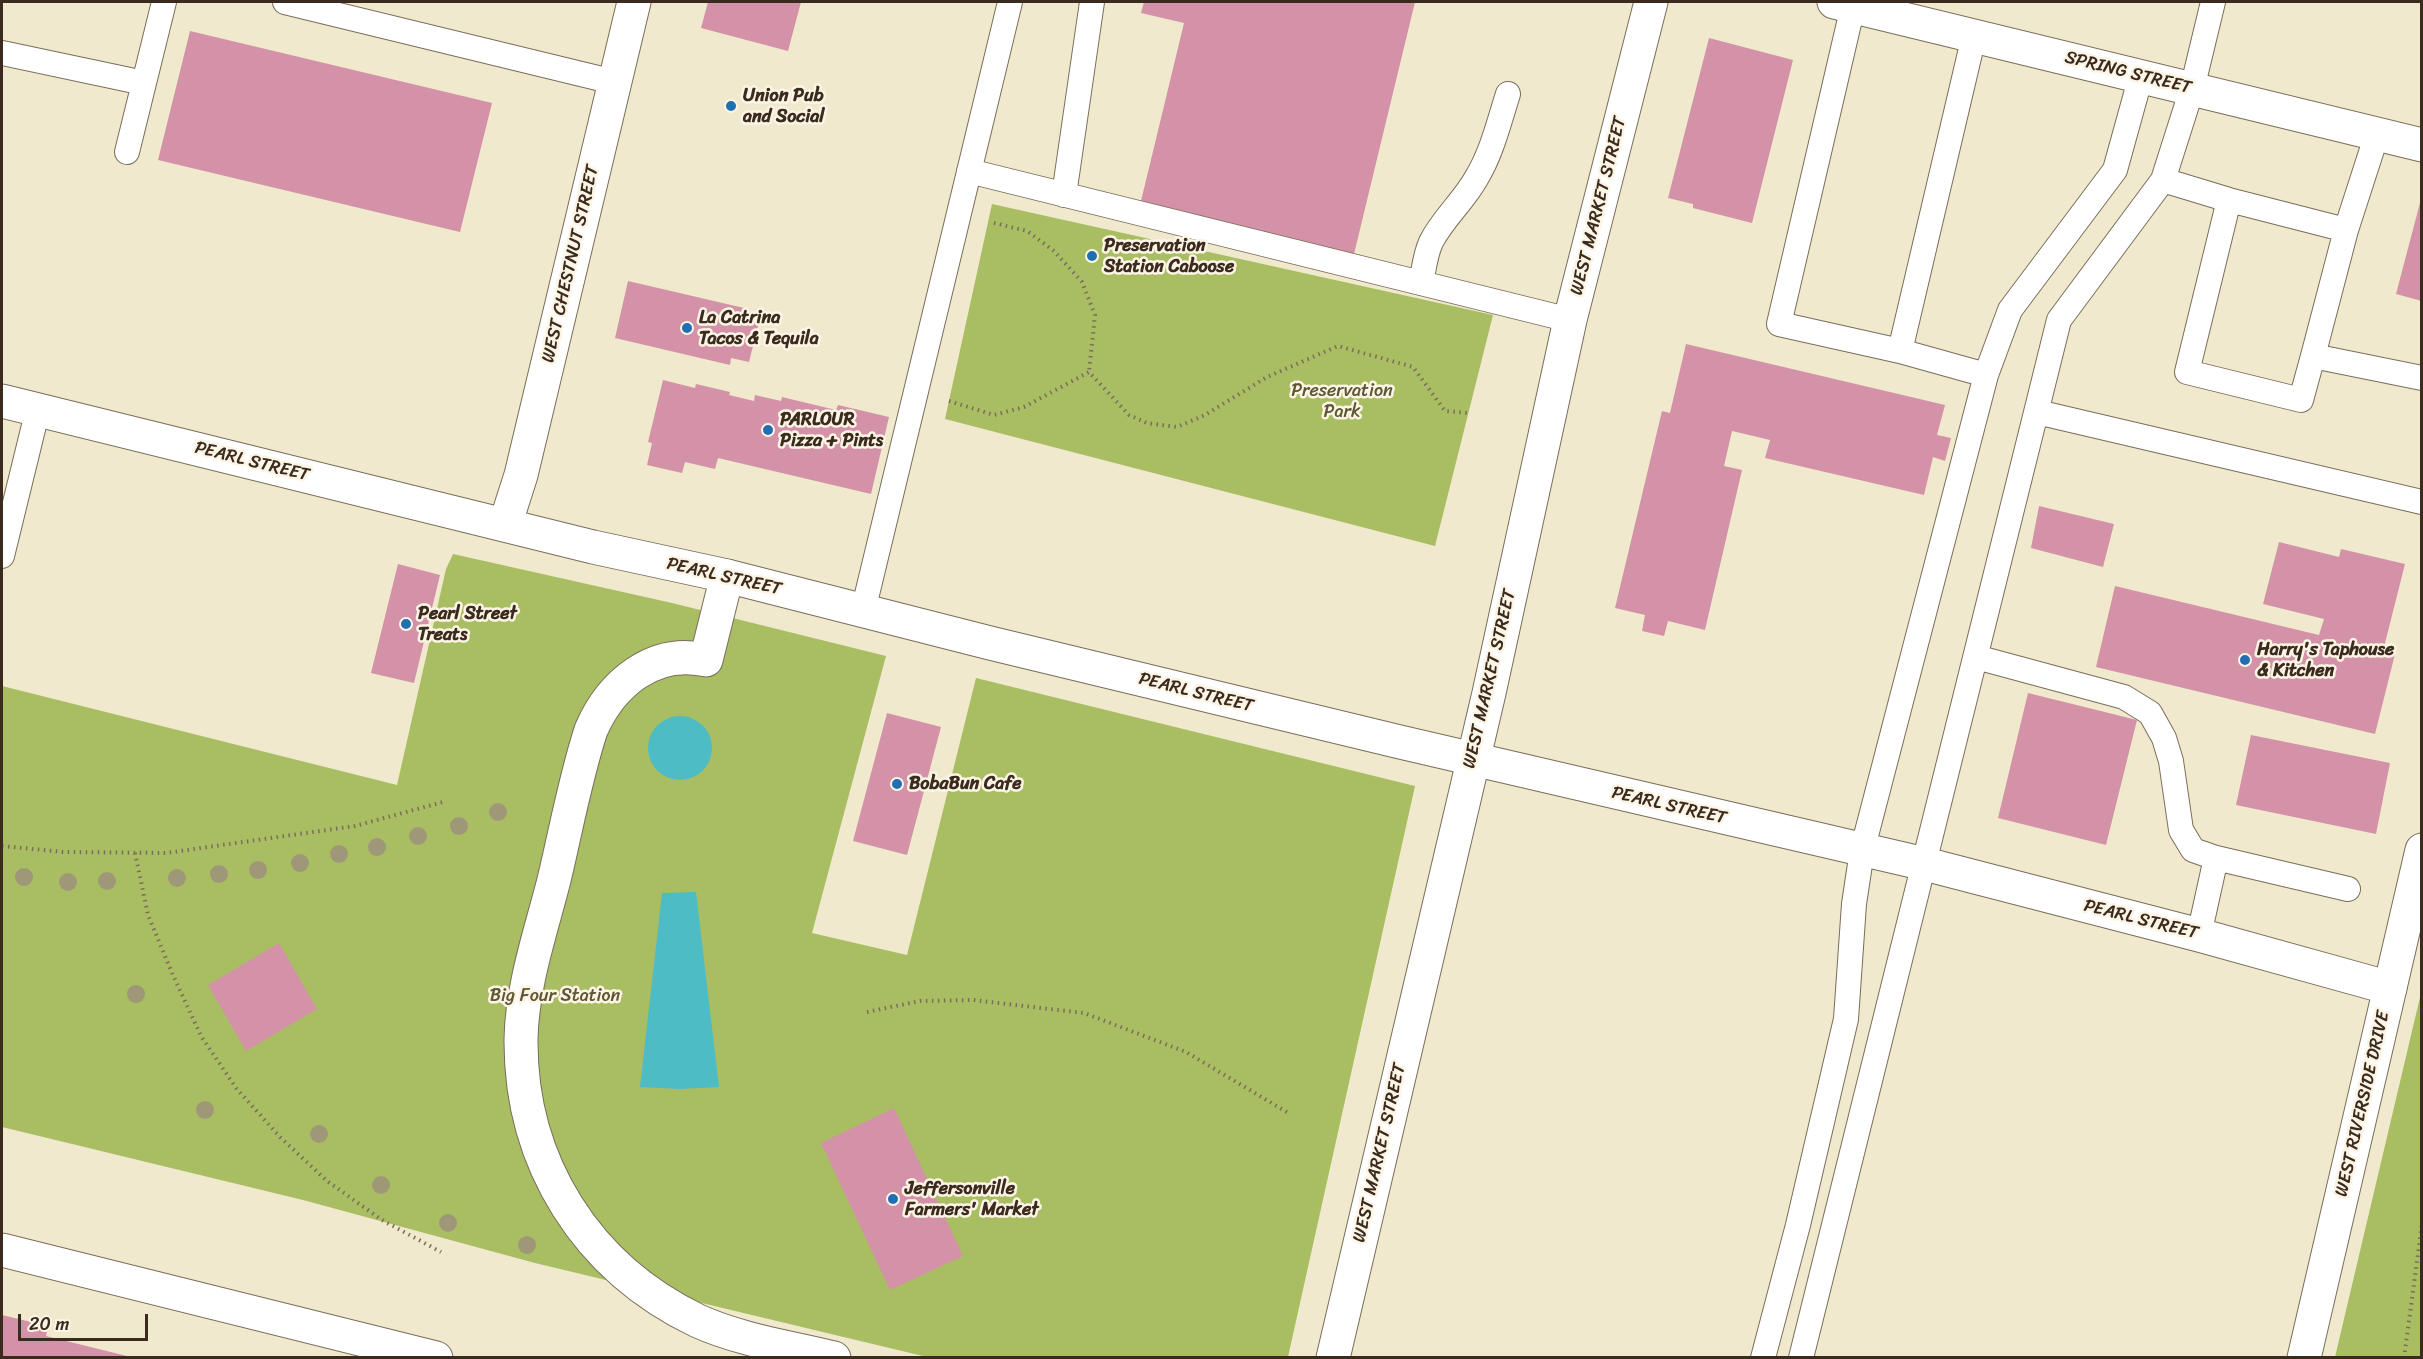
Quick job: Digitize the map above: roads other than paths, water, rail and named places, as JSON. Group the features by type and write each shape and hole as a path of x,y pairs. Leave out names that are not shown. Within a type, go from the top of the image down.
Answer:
{"street":[{"name":"WEST CHESTNUT STREET","path":"505,525 521,475 634,2"},
{"name":"WEST MARKET STREET","path":"1333,1358 1489,693 1570,320 1651,2"},
{"name":"SPRING STREET","path":"1844,4 2421,145"},
{"name":"PEARL STREET","path":"2,401 593,547 727,576 1472,759 1924,864 2199,935 2390,988"},
{"path":"727,576 706,660 678,658 660,661 642,669 620,685 596,718 587,742 527,991 521,1037 523,1084 532,1129 548,1173 571,1214 597,1247 628,1277 662,1302 700,1322 740,1335 834,1358"},
{"name":"WEST RIVERSIDE DRIVE","path":"2304,1358 2421,850"},
{"path":"2,1250 436,1358"}],"lane":[{"path":"128,152 164,2"},
{"path":"285,2 614,82"},
{"path":"863,611 1010,2"},
{"path":"1064,195 1092,2"},
{"path":"1801,1358 2060,320 2163,180 2192,89 2213,2"},
{"path":"1844,4 1779,324 1900,351 1986,375"},
{"path":"1900,351 1974,36"},
{"path":"2,52 144,83"},
{"path":"1762,1358 1793,1248 1846,1019 1854,904 1862,851 1986,375 2010,310 2115,170 2141,76"},
{"path":"1421,283 1431,243 1478,176 1492,145 1508,94"},
{"path":"2229,200 2187,372 2301,400 2346,230 2377,134"},
{"path":"969,171 1570,320"},
{"path":"2163,180 2229,200 2346,230"},
{"path":"2313,356 2421,378"},
{"path":"2,556 38,410"},
{"path":"2037,412 2421,502"},
{"path":"1976,657 2124,697 2150,713 2164,738 2171,761 2181,830 2193,850 2217,858 2348,889"},
{"path":"2199,935 2217,858"}],"water":[{"path":"680,716 698,721 703,725 707,730 712,748 707,766 703,771 698,775 680,780 662,775 657,771 653,766 648,748 653,730 657,725 662,721"},
{"path":"696,892 719,1087 680,1089 640,1087 662,893"}],"place":[{"name":"Union Pub and Social","path":"731,106"},
{"name":"Preservation Station Caboose","path":"1092,256"},
{"name":"La Catrina Tacos & Tequila","path":"687,328"},
{"name":"PARLOUR Pizza + Pints","path":"768,430"},
{"name":"Pearl Street Treats","path":"406,624"},
{"name":"Harry's Taphouse & Kitchen","path":"2245,660"},
{"name":"BobaBun Cafe","path":"897,784"},
{"name":"Jeffersonville Farmers' Market","path":"893,1199"}],"park label":[{"name":"Preservation Park","path":"1342,401"},
{"name":"Big Four Station","path":"555,996"}]}
